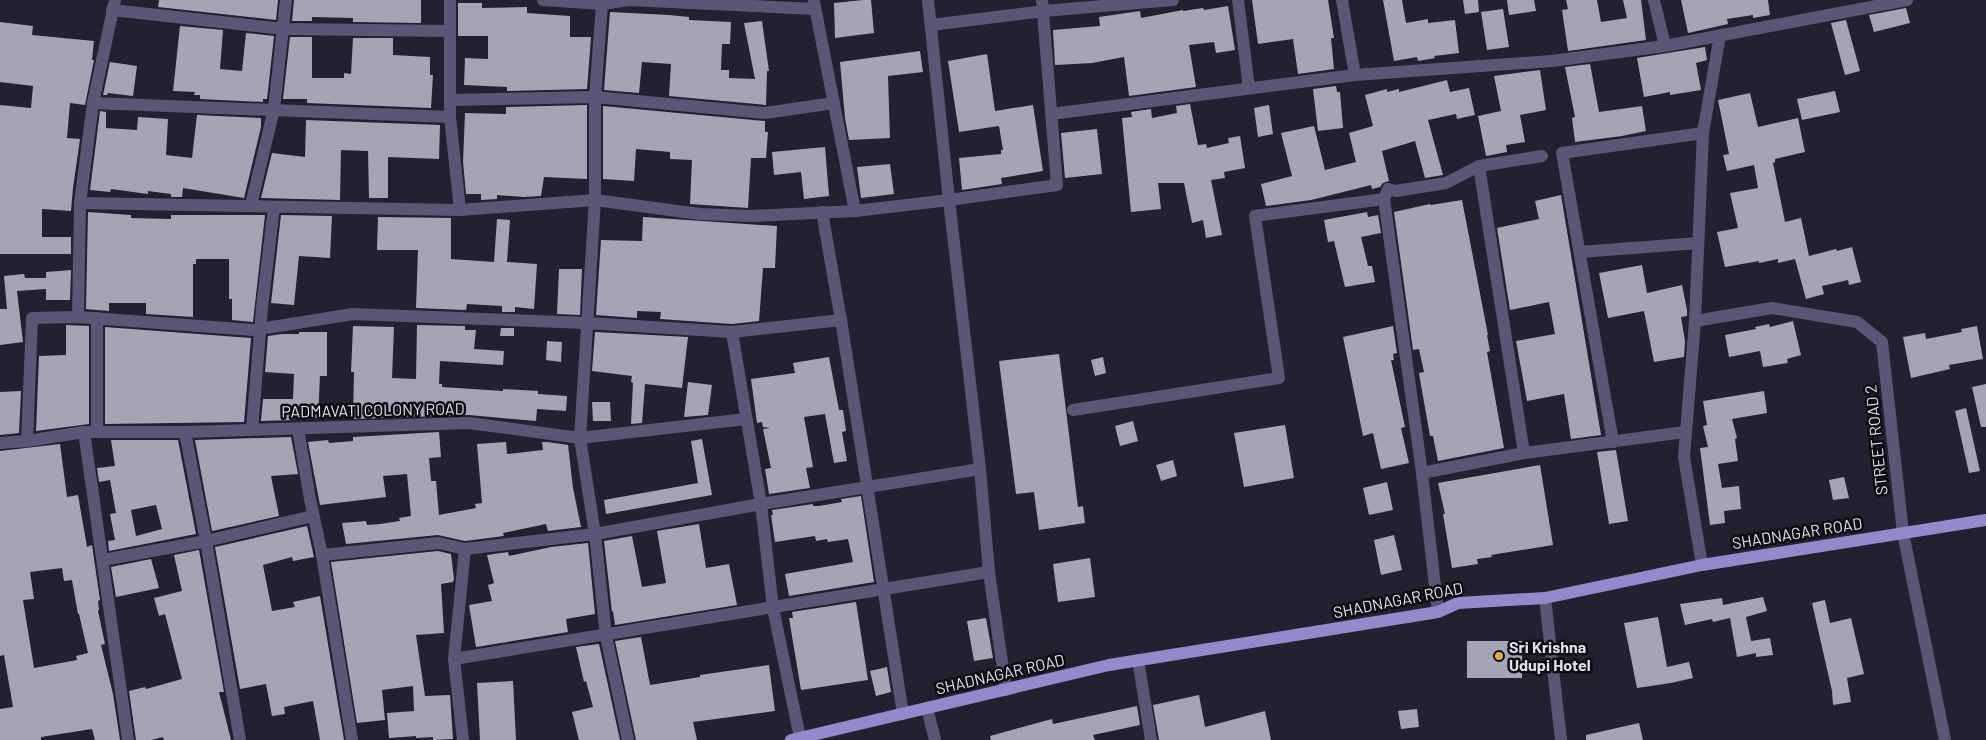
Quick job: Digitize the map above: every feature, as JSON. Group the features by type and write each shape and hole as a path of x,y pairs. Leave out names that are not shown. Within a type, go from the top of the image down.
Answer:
{"main road":[{"name":"SHADNAGAR ROAD","path":"795,739 1138,660 1438,612 1458,603 1545,598 1702,565 1986,520"}],"street":[{"path":"251,205 274,110 286,0"},
{"path":"450,0 450,117 460,210"},
{"path":"543,0 602,4 630,0 815,4 855,211"},
{"path":"928,0 980,469 989,572 1006,690"},
{"path":"931,25 1043,5 1173,0"},
{"path":"1238,0 1249,88"},
{"path":"1342,0 1355,75"},
{"path":"1654,0 1665,46"},
{"path":"1051,114 1355,75 1552,61 1665,46 1854,5 1907,0"},
{"path":"602,4 595,97 595,200 580,438 595,534 606,636 628,740"},
{"path":"78,317 80,203 93,103 114,5 284,29 450,31"},
{"path":"80,203 460,210 595,200 717,215 751,216 855,211 1058,185 1043,5"},
{"path":"1702,565 1684,457 1695,321 1704,133 1720,35"},
{"path":"450,100 595,97 765,113 834,102"},
{"path":"93,103 450,117"},
{"path":"1613,442 1562,153 1704,133"},
{"path":"1438,612 1422,473 1384,199 1388,189 1401,191 1446,184 1479,166 1542,156"},
{"path":"1479,166 1524,453"},
{"path":"1073,410 1279,378 1256,216 1384,199"},
{"path":"252,429 260,329 274,207"},
{"path":"822,212 841,320 903,714"},
{"path":"1580,252 1698,243"},
{"name":"STREET ROAD 2","path":"1695,321 1772,308 1857,322 1882,342 1903,533 1945,740"},
{"path":"27,441 32,318 98,318 253,330 353,314 587,323 732,332 841,320"},
{"path":"98,318 90,432 103,560 128,740"},
{"path":"732,332 761,504 773,608 795,739"},
{"name":"PADMAVATI COLONY ROAD","path":"0,443 90,432 185,432 469,423 580,438 746,419"},
{"path":"298,429 313,516 322,555 352,740"},
{"path":"185,432 206,541 240,740"},
{"path":"1422,473 1524,453 1685,432"},
{"path":"322,555 439,543 465,549 595,534 867,486 980,469"},
{"path":"103,560 206,541 313,516"},
{"path":"464,740 454,659 465,549"},
{"path":"454,659 606,636 989,572"},
{"path":"1545,598 1561,740"},
{"path":"1138,660 1151,740"},
{"path":"928,708 935,740"}],"building":[{"path":"159,0 278,0 276,20 158,7"},
{"path":"294,0 421,0 421,23 353,22 353,18 312,17 312,21 292,21"},
{"path":"871,0 874,33 835,38 834,3"},
{"path":"1252,0 1328,0 1334,38 1331,38 1334,69 1298,74 1293,39 1258,44"},
{"path":"1383,0 1402,0 1406,23 1428,19 1428,23 1455,20 1459,53 1434,56 1435,58 1418,61 1417,57 1394,61"},
{"path":"1463,0 1478,0 1479,12 1465,14"},
{"path":"1507,0 1534,0 1536,11 1509,15"},
{"path":"1566,0 1597,0 1601,22 1627,18 1623,0 1641,0 1646,40 1568,51 1562,10 1568,9"},
{"path":"1681,0 1768,0 1770,15 1753,18 1753,15 1727,19 1728,24 1688,33"},
{"path":"458,3 482,3 482,8 527,7 527,13 570,16 570,37 591,37 587,89 507,91 507,87 464,85 465,58 488,59 488,36 458,36"},
{"path":"1228,6 1235,50 1216,53 1214,42 1189,45 1196,87 1129,96 1124,57 1092,63 1055,65 1053,30 1100,26 1099,17 1140,11 1141,18 1183,10 1203,8 1204,10"},
{"path":"1906,8 1910,23 1874,32 1869,15"},
{"path":"1503,9 1509,47 1487,50 1481,12"},
{"path":"610,12 669,15 689,17 689,20 731,22 730,44 722,44 721,70 729,70 729,78 755,79 744,23 762,21 769,71 767,71 766,105 669,96 671,64 642,62 639,93 604,90"},
{"path":"1846,20 1860,71 1845,75 1831,23"},
{"path":"0,22 33,26 32,35 94,41 92,60 94,60 85,105 70,103 67,138 80,139 71,211 42,209 42,237 71,237 71,254 0,254 0,105 31,108 33,86 0,82"},
{"path":"180,26 223,30 220,69 242,71 246,33 274,36 267,99 263,99 263,102 200,99 200,95 194,95 195,92 173,91"},
{"path":"290,37 312,37 312,78 344,78 344,73 351,74 353,38 393,38 393,55 430,57 430,75 433,75 431,108 307,103 307,99 283,99"},
{"path":"1705,47 1707,60 1696,63 1701,90 1670,95 1670,92 1644,97 1637,58"},
{"path":"920,51 923,72 888,76 890,138 849,140 840,62"},
{"path":"987,54 995,111 1033,105 1043,171 1001,178 1002,184 962,190 959,158 1001,154 1001,150 1003,150 999,126 959,132 948,61"},
{"path":"110,62 137,66 133,96 108,93 103,95"},
{"path":"1590,64 1599,112 1642,106 1646,131 1575,142 1572,118 1575,117 1565,67"},
{"path":"1540,70 1546,110 1520,115 1525,142 1506,145 1507,152 1486,156 1478,116 1501,111 1494,76"},
{"path":"1447,80 1450,92 1469,88 1475,115 1457,119 1456,114 1428,120 1443,175 1425,178 1415,141 1382,151 1389,181 1383,183 1380,187 1372,189 1371,185 1311,200 1266,206 1261,184 1292,176 1281,133 1314,126 1325,170 1356,162 1349,133 1373,126 1365,95 1387,89 1387,92 1399,89 1399,92"},
{"path":"1336,86 1337,92 1340,92 1343,128 1318,131 1313,89"},
{"path":"1835,91 1840,112 1802,120 1797,99"},
{"path":"1750,93 1758,127 1798,118 1805,152 1775,159 1773,163 1785,222 1801,218 1809,256 1852,247 1861,282 1849,285 1848,280 1822,286 1824,294 1806,299 1795,259 1778,263 1778,259 1759,263 1759,261 1725,267 1717,232 1738,228 1730,193 1758,188 1754,165 1727,171 1723,155 1729,154 1718,100"},
{"path":"1190,104 1198,145 1206,144 1207,148 1229,143 1228,138 1240,136 1245,168 1224,172 1225,178 1211,180 1222,235 1206,238 1203,220 1192,223 1184,183 1158,183 1161,209 1131,212 1122,118 1132,117 1131,112 1151,109 1152,118 1177,113 1176,106"},
{"path":"587,105 587,179 544,177 541,196 497,195 497,199 481,200 481,194 466,194 463,162 465,113 506,114 506,107"},
{"path":"1269,105 1273,134 1258,137 1254,108"},
{"path":"603,106 765,121 765,132 768,132 766,158 751,158 748,208 690,204 692,160 670,159 670,152 636,149 634,181 603,179"},
{"path":"100,111 106,112 106,128 137,130 138,117 168,119 166,155 192,158 197,115 261,118 261,127 244,198 183,188 182,197 171,197 171,194 148,191 148,194 111,189 110,192 90,190"},
{"path":"306,120 440,125 439,159 388,157 388,198 369,198 368,151 341,150 340,200 261,198 272,153 305,157"},
{"path":"1097,129 1102,174 1065,178 1061,133"},
{"path":"825,147 829,196 804,199 801,172 774,175 772,152"},
{"path":"890,164 894,194 861,198 857,167"},
{"path":"1561,195 1601,435 1571,439 1564,394 1527,401 1516,341 1555,334 1549,302 1510,310 1497,228 1539,219 1535,201"},
{"path":"1462,200 1488,335 1490,351 1487,352 1504,448 1438,461 1433,436 1430,436 1421,385 1419,373 1424,372 1419,349 1413,350 1394,212 1430,204"},
{"path":"88,212 131,215 131,218 171,219 171,215 265,215 253,322 232,320 232,299 229,299 229,259 196,259 196,264 193,264 193,317 146,314 146,303 109,303 109,311 86,309"},
{"path":"1367,212 1368,217 1378,215 1381,233 1361,237 1368,266 1372,266 1375,282 1345,287 1334,241 1328,242 1324,220"},
{"path":"281,215 332,216 330,258 299,256 294,305 271,303"},
{"path":"378,217 451,218 451,259 494,262 497,219 510,220 507,262 537,264 534,309 515,307 515,312 502,312 502,306 467,304 466,310 416,308 418,250 377,250"},
{"path":"643,217 777,226 775,268 763,268 759,321 732,324 660,319 661,312 637,311 637,318 596,315 601,240 642,241"},
{"path":"1642,265 1647,293 1682,285 1687,310 1687,316 1681,317 1685,341 1684,357 1654,362 1644,311 1608,318 1599,273"},
{"path":"559,269 582,269 580,315 557,314"},
{"path":"71,270 70,300 46,300 46,289 17,291 23,342 0,345 0,309 7,309 4,276 24,274 25,278 46,278 46,272"},
{"path":"1793,321 1801,355 1787,359 1788,363 1763,367 1760,351 1729,357 1725,335 1756,329 1755,327 1769,324 1770,327"},
{"path":"66,325 89,326 89,424 36,431 39,356 66,355"},
{"path":"417,325 465,326 465,330 476,330 474,349 504,351 503,365 440,361 439,384 442,384 442,387 538,391 538,394 567,396 566,411 537,409 536,421 469,415 353,419 354,372 351,372 353,326 394,327 392,378 416,379"},
{"path":"1393,326 1397,353 1393,354 1394,360 1391,360 1405,427 1401,428 1409,463 1381,469 1373,433 1363,436 1343,337"},
{"path":"1977,326 1983,359 1949,365 1950,369 1911,378 1903,337 1925,333 1926,339 1962,332 1961,329"},
{"path":"105,327 251,338 244,422 105,424"},
{"path":"501,328 514,328 514,336 500,336"},
{"path":"299,332 327,332 327,376 320,376 318,418 294,417 294,420 261,421 263,399 293,399 294,374 265,372 268,336 299,334"},
{"path":"595,332 688,337 682,388 645,384 642,423 631,424 632,376 592,371"},
{"path":"547,341 562,342 561,362 546,360"},
{"path":"1059,354 1078,507 1083,506 1085,523 1039,530 1034,492 1016,494 999,361"},
{"path":"829,357 839,410 843,410 846,431 842,432 847,461 834,463 825,414 804,417 813,467 806,468 810,488 769,494 765,469 771,468 763,429 770,428 763,427 762,422 757,423 751,379 795,373 793,363"},
{"path":"1103,357 1106,373 1095,376 1091,360"},
{"path":"688,382 712,385 708,415 684,417"},
{"path":"1986,384 1986,427 1981,427 1972,387"},
{"path":"21,391 19,433 0,435 0,392"},
{"path":"1764,391 1767,413 1732,419 1737,438 1735,439 1738,461 1718,464 1722,488 1739,486 1741,509 1724,511 1725,523 1710,525 1700,448 1708,447 1703,426 1707,425 1703,401"},
{"path":"592,402 610,402 611,421 593,421"},
{"path":"1966,408 1980,471 1969,473 1955,411"},
{"path":"1133,421 1138,441 1120,446 1115,426"},
{"path":"1285,425 1294,478 1244,487 1234,433"},
{"path":"439,432 441,457 429,458 431,481 436,481 439,515 476,508 475,504 482,503 477,444 506,442 507,454 543,450 542,442 547,442 568,445 573,488 581,527 548,531 546,524 503,533 504,536 465,541 438,535 346,544 342,523 366,521 367,525 380,524 400,521 399,518 411,516 407,474 383,476 386,497 320,505 308,442 328,440 329,443 353,441 353,437"},
{"path":"291,437 298,474 271,476 279,516 212,531 195,440"},
{"path":"702,439 712,495 606,514 604,500 698,483 691,441"},
{"path":"111,440 178,440 196,534 109,551 108,541 115,540 110,514 116,513 110,480 99,482 97,468 115,466","holes":["156,505 162,529 136,536 131,510"]},
{"path":"60,444 67,497 78,495 87,547 92,545 100,600 98,601 98,611 105,644 101,645 113,694 120,740 95,740 92,729 41,737 41,740 0,740 0,709 13,707 4,655 0,656 0,451","holes":["62,568 64,581 72,580 88,653 76,656 77,660 34,668 23,600 34,599 30,572"]},
{"path":"1616,450 1628,521 1609,524 1597,452"},
{"path":"1173,460 1177,476 1161,481 1156,465"},
{"path":"1540,465 1553,545 1491,555 1492,557 1477,559 1478,564 1452,568 1443,514 1445,514 1438,483"},
{"path":"1844,477 1849,498 1833,500 1829,480"},
{"path":"1387,482 1393,510 1369,515 1363,488"},
{"path":"861,496 874,582 789,596 785,574 853,562 848,539 828,542 827,539 816,541 815,536 775,542 772,510 813,504 813,506 819,506 842,502 841,499"},
{"path":"699,524 706,568 729,564 737,605 615,625 604,541 632,536 642,587 666,583 657,531"},
{"path":"307,526 314,557 293,561 292,557 263,565 272,611 295,607 293,602 320,596 344,740 320,740 313,701 284,707 285,714 272,716 266,684 240,689 215,547"},
{"path":"1394,535 1402,570 1381,575 1374,540"},
{"path":"588,543 595,614 566,619 568,632 476,647 469,605 492,601 488,585 494,583 487,555 508,552 509,556 551,547"},
{"path":"199,550 224,692 219,692 231,740 164,740 163,737 151,740 136,740 129,691 145,687 146,689 182,679 165,614 159,616 154,598 182,591 174,555"},
{"path":"438,551 451,554 454,579 453,582 441,584 444,633 416,635 425,696 450,695 453,739 433,740 433,737 416,738 416,736 389,738 387,713 414,711 413,686 382,690 385,720 357,723 331,562"},
{"path":"1090,558 1095,597 1058,602 1053,564"},
{"path":"151,559 159,588 116,597 111,567"},
{"path":"1763,597 1767,611 1746,617 1751,641 1770,638 1773,655 1756,657 1756,653 1737,657 1730,618 1713,622 1712,619 1685,625 1680,604 1722,598 1723,605"},
{"path":"1825,600 1830,623 1851,618 1864,674 1847,678 1851,702 1833,705 1832,691 1812,603"},
{"path":"856,602 868,680 801,690 789,618 793,618 792,612"},
{"path":"1658,617 1667,667 1689,662 1693,678 1637,688 1624,623"},
{"path":"986,618 993,658 974,661 967,621"},
{"path":"641,637 650,685 700,677 700,675 769,665 775,711 693,722 697,740 636,740 615,641"},
{"path":"1467,641 1522,641 1522,678 1467,678"},
{"path":"599,644 620,740 579,740 572,712 593,707 586,681 584,682 576,647"},
{"path":"887,667 891,692 876,696 870,671"},
{"path":"513,681 516,740 480,740 477,683"},
{"path":"1199,695 1205,727 1265,711 1271,740 1159,740 1153,705"},
{"path":"1137,706 1140,725 1093,735 1095,740 991,740 990,736 1052,719 1053,724"},
{"path":"1417,709 1419,727 1401,729 1398,711"},
{"path":"1639,723 1643,740 1586,740 1586,735"}],"place":[{"name":"Sri Krishna Udupi Hotel","path":"1499,656"}]}
